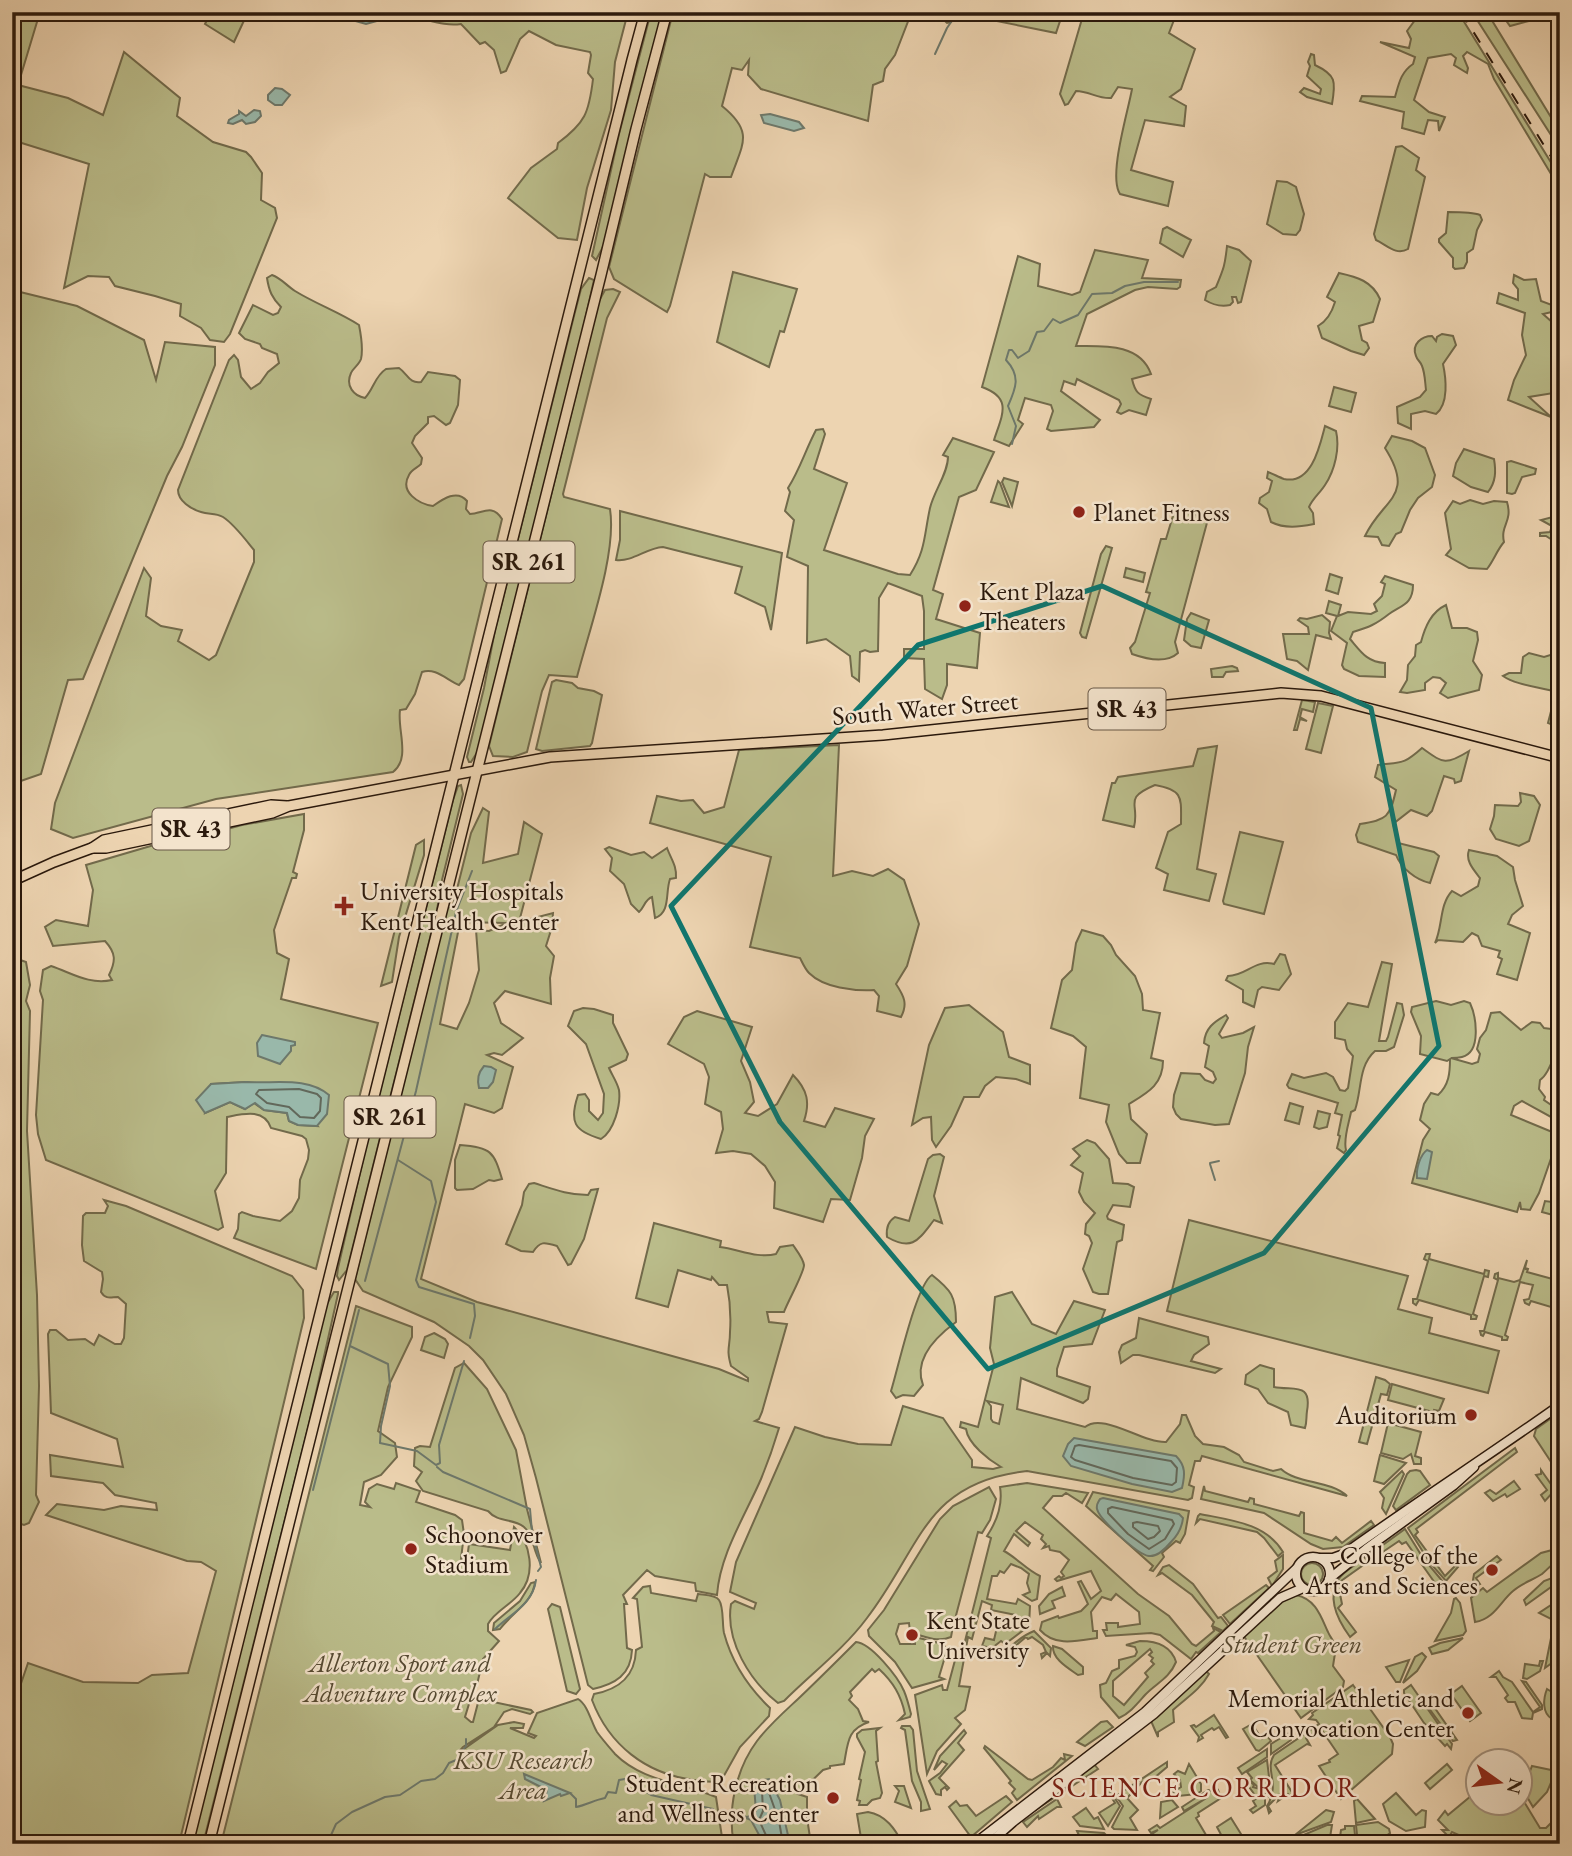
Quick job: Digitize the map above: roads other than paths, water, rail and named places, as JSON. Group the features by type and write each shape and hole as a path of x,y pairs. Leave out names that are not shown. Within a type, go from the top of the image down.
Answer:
{"main road":[{"name":"SR 261","path":"188,1844 645,12"},
{"name":"SR 261","path":"209,1844 667,12"},
{"name":"South Water Street","path":"12,881 92,848 106,848 272,813 289,806 550,757 883,735 1290,692 1321,696 1560,758"},
{"path":"1296,1569 1296,1580 1303,1588 1318,1590 1366,1549 1560,1405"},
{"path":"974,1844 1144,1712 1275,1590 1305,1558 1344,1554 1466,1469 1474,1467"},
{"path":"1318,1556 1328,1567 1329,1579"},
{"path":"988,1844 1154,1714 1280,1598 1303,1588"}],"water":[{"path":"356,12 456,12 449,19 406,13 366,24 355,21 353,18"},
{"path":"275,88 290,95 282,105 275,105 268,100 268,95"},
{"path":"254,110 260,111 261,116 255,122 246,124 242,120 228,123 239,111 246,116"},
{"path":"770,114 799,122 804,128 794,131 764,123 761,115"},
{"path":"262,1035 295,1042 295,1045 291,1046 291,1051 280,1064 258,1056 257,1043"},
{"path":"484,1066 496,1070 493,1082 488,1088 479,1088 478,1076"},
{"path":"246,1082 311,1085 329,1095 327,1114 317,1126 298,1125 289,1121 287,1113 264,1110 255,1103 245,1109 230,1102 205,1113 196,1100 211,1084"},
{"path":"1427,1150 1432,1152 1427,1179 1417,1178 1419,1162"},
{"path":"1074,1438 1176,1456 1184,1471 1182,1488 1172,1492 1132,1484 1071,1466 1063,1456"},
{"path":"1103,1498 1179,1514 1183,1518 1181,1528 1161,1552 1149,1556 1120,1536 1099,1514 1097,1505"},
{"path":"524,1774 570,1793 544,1801 547,1790 525,1779"},
{"path":"769,1779 780,1800 790,1844 764,1844 751,1820 746,1818 756,1811 754,1786 757,1781"}],"waterway":[{"path":"935,54 958,12"},
{"path":"1012,444 1016,426 1008,406 1016,382 1014,371 1006,360 1009,350 1018,358 1029,351 1037,332 1044,331 1053,319 1060,323 1078,315 1092,294 1112,293 1125,286 1144,282 1178,282"},
{"path":"365,1281 416,1091 456,912 472,871"},
{"path":"398,1160 431,1181 436,1202 416,1280 419,1287 474,1304 475,1316 470,1338"},
{"path":"1210,1163 1219,1161"},
{"path":"1210,1164 1215,1180"},
{"path":"313,1490 359,1310"},
{"path":"350,1346 388,1364 390,1386 380,1443 417,1451 436,1465 440,1463 439,1445 464,1361"},
{"path":"437,1467 530,1509 532,1532 541,1567 538,1571"},
{"path":"495,1629 521,1608 531,1596 536,1580"},
{"path":"327,1844 336,1824 352,1812 385,1797 400,1795 421,1781 435,1779 443,1773 449,1763 461,1758 466,1739"},
{"path":"570,1793 576,1799 576,1807 580,1806 605,1798 608,1792 616,1793 619,1780 625,1779 651,1795 713,1809"},
{"path":"742,1816 747,1817"}],"railway":[{"path":"1461,12 1560,171"}],"place":[{"name":"Planet Fitness","path":"1079,512"},
{"name":"Kent Plaza Theaters","path":"965,606"},
{"name":"University Hospitals Kent Health Center","path":"344,906"},
{"name":"Auditorium","path":"1471,1415"},
{"name":"Schoonover Stadium","path":"411,1549"},
{"name":"College of the Arts and Sciences","path":"1492,1570"},
{"name":"Kent State University","path":"912,1635"},
{"name":"Memorial Athletic and Convocation Center","path":"1468,1713"},
{"name":"Student Recreation and Wellness Center","path":"833,1798"}],"district":[{"name":"SCIENCE CORRIDOR","path":"1205,1787"}],"park label":[{"name":"Student Green","path":"1292,1644"},
{"name":"Allerton Sport and Adventure Complex","path":"400,1678"},
{"name":"KSU Research Area","path":"523,1775"}]}
